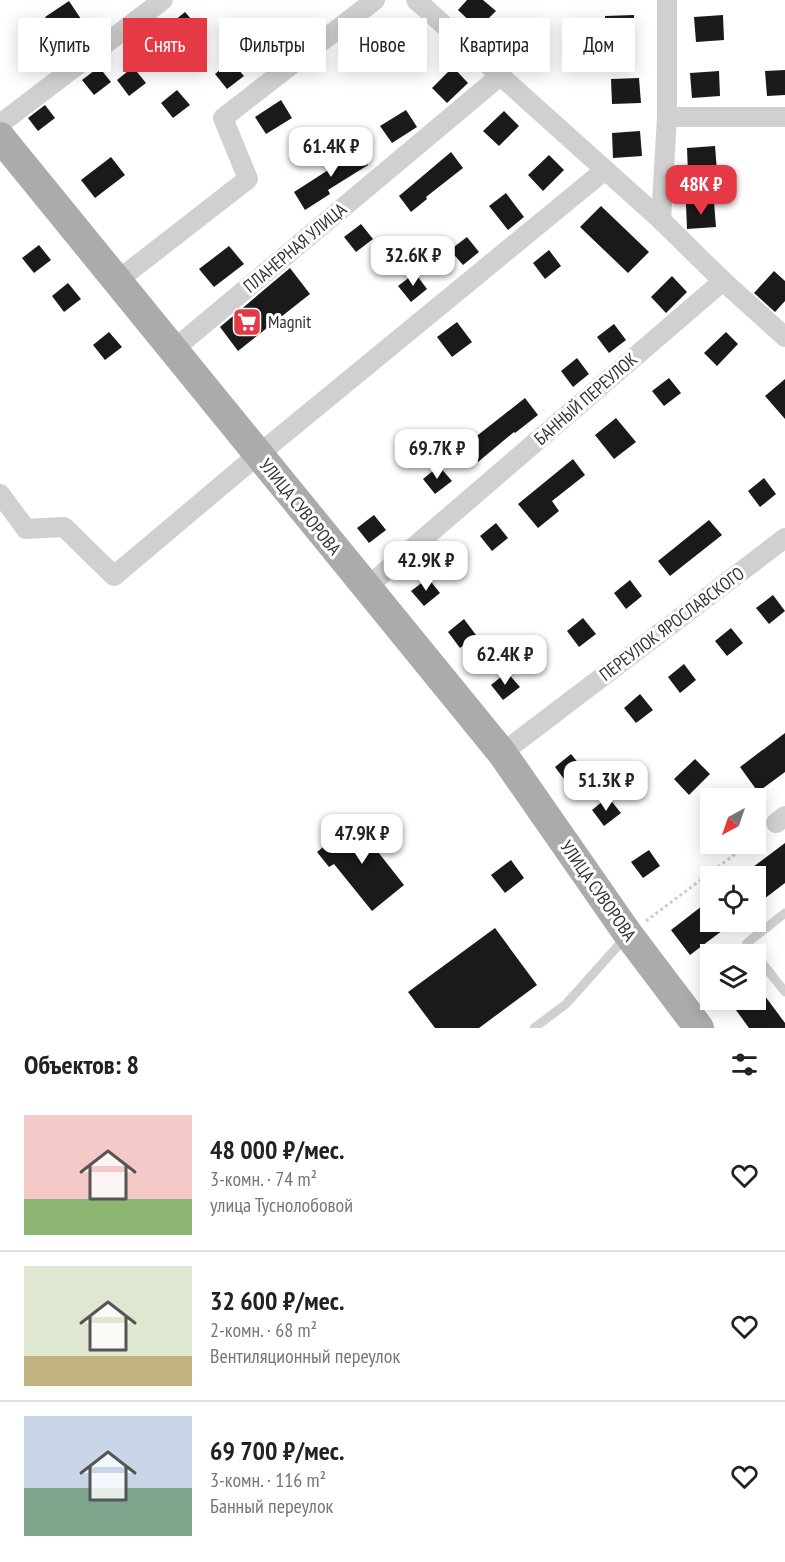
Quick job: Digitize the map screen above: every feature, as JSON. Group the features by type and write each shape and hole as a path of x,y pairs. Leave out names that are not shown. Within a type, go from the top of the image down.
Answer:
{"main road":[{"name":"УЛИЦА СУВОРОВА","path":"0,137 501,753 628,934 699,1028"}],"street":[{"path":"0,124 163,0"},
{"path":"122,277 248,179 223,118 375,0"},
{"path":"416,0 661,220 723,281 785,337"},
{"path":"661,220 668,117 667,0"},
{"name":"ПЛАНЕРНАЯ УЛИЦА","path":"173,350 500,76"},
{"path":"668,117 785,117"},
{"path":"0,494 26,529 64,527 114,576 605,170"},
{"name":"БАННЫЙ ПЕРЕУЛОК","path":"366,588 723,281"},
{"name":"ПЕРЕУЛОК ЯРОСЛАВСКОГО","path":"501,753 785,538"}],"lane":[{"path":"748,944 785,913"},
{"path":"534,1028 566,1004 628,934"},
{"path":"766,967 785,992"}],"path":[{"path":"628,934 735,854"}],"building":[{"path":"467,0 483,0 496,11 489,18 466,18 458,10"},
{"path":"69,1 80,18 46,18"},
{"path":"185,12 190,18 178,18"},
{"path":"634,15 634,18 605,18 605,16"},
{"path":"723,15 724,40 696,42 694,17"},
{"path":"785,70 785,95 767,96 765,71"},
{"path":"219,71 241,72 244,76 227,89 215,74"},
{"path":"719,71 720,96 692,98 690,73"},
{"path":"92,72 103,72 111,82 94,95 82,80"},
{"path":"127,72 137,72 146,83 129,96 117,80"},
{"path":"448,72 458,72 468,83 447,103 432,88"},
{"path":"639,78 641,103 612,104 611,79"},
{"path":"177,90 190,105 173,118 161,103"},
{"path":"281,100 292,118 266,134 255,117"},
{"path":"45,105 55,118 38,131 28,118"},
{"path":"406,110 417,127 392,143 380,126"},
{"path":"504,111 519,126 499,146 483,131"},
{"path":"640,131 642,156 613,158 612,133"},
{"path":"715,146 717,171 688,173 687,148"},
{"path":"356,147 368,165 328,190 330,194 305,210 294,192 333,167 331,163"},
{"path":"451,152 463,168 411,212 399,196"},
{"path":"549,155 564,170 543,191 528,175"},
{"path":"111,157 125,175 95,198 81,180"},
{"path":"506,193 524,217 508,230 489,206"},
{"path":"714,202 716,227 687,229 686,204"},
{"path":"601,206 649,252 628,273 580,227"},
{"path":"361,224 373,239 356,252 344,237"},
{"path":"467,237 479,252 463,265 450,250"},
{"path":"39,245 51,260 34,273 22,258"},
{"path":"229,246 244,264 214,287 199,269"},
{"path":"549,250 561,266 545,279 533,263"},
{"path":"290,268 310,294 238,351 220,327"},
{"path":"774,271 785,281 785,301 775,312 754,293"},
{"path":"415,273 427,289 411,302 398,286"},
{"path":"672,276 687,292 666,313 651,297"},
{"path":"68,283 81,299 64,312 52,296"},
{"path":"457,322 472,342 452,357 437,337"},
{"path":"614,324 626,340 609,353 597,337"},
{"path":"109,332 122,347 105,360 93,345"},
{"path":"726,332 738,344 717,366 704,353"},
{"path":"577,358 589,374 573,387 561,371"},
{"path":"669,378 681,393 664,406 652,391"},
{"path":"785,379 785,419 765,396"},
{"path":"525,398 538,415 478,462 464,446"},
{"path":"616,418 636,442 614,459 595,435"},
{"path":"573,459 585,475 552,501 559,511 538,528 518,504"},
{"path":"439,466 452,481 435,494 423,479"},
{"path":"764,478 776,494 760,507 748,491"},
{"path":"374,515 386,530 369,543 357,528"},
{"path":"709,520 722,535 670,576 658,561"},
{"path":"496,523 508,538 492,551 480,536"},
{"path":"428,578 440,593 424,606 411,591"},
{"path":"630,580 642,596 626,609 614,593"},
{"path":"773,595 785,611 769,624 756,608"},
{"path":"583,618 596,634 579,647 567,631"},
{"path":"464,619 476,635 460,648 448,632"},
{"path":"731,628 743,643 727,656 715,641"},
{"path":"684,664 696,680 680,693 668,677"},
{"path":"507,672 520,687 503,700 491,685"},
{"path":"640,694 653,710 636,723 624,708"},
{"path":"785,733 785,772 763,788 755,788 740,767"},
{"path":"571,754 584,770 567,783 555,767"},
{"path":"695,759 710,774 689,795 674,779"},
{"path":"608,797 621,813 604,826 592,810"},
{"path":"359,818 372,835 367,838 404,885 372,911 334,864 329,867 317,852"},
{"path":"785,843 785,883 766,897 766,866 754,866"},
{"path":"649,850 660,866 643,878 631,862"},
{"path":"511,860 524,878 505,893 491,875"},
{"path":"700,908 700,932 720,932 705,944 700,944 700,947 690,955 671,930"},
{"path":"495,928 537,985 479,1028 435,1028 408,992"},
{"path":"766,997 785,1023 785,1028 749,1028 736,1010 766,1010"}],"place":[{"name":"Magnit","path":"247,322"}]}
